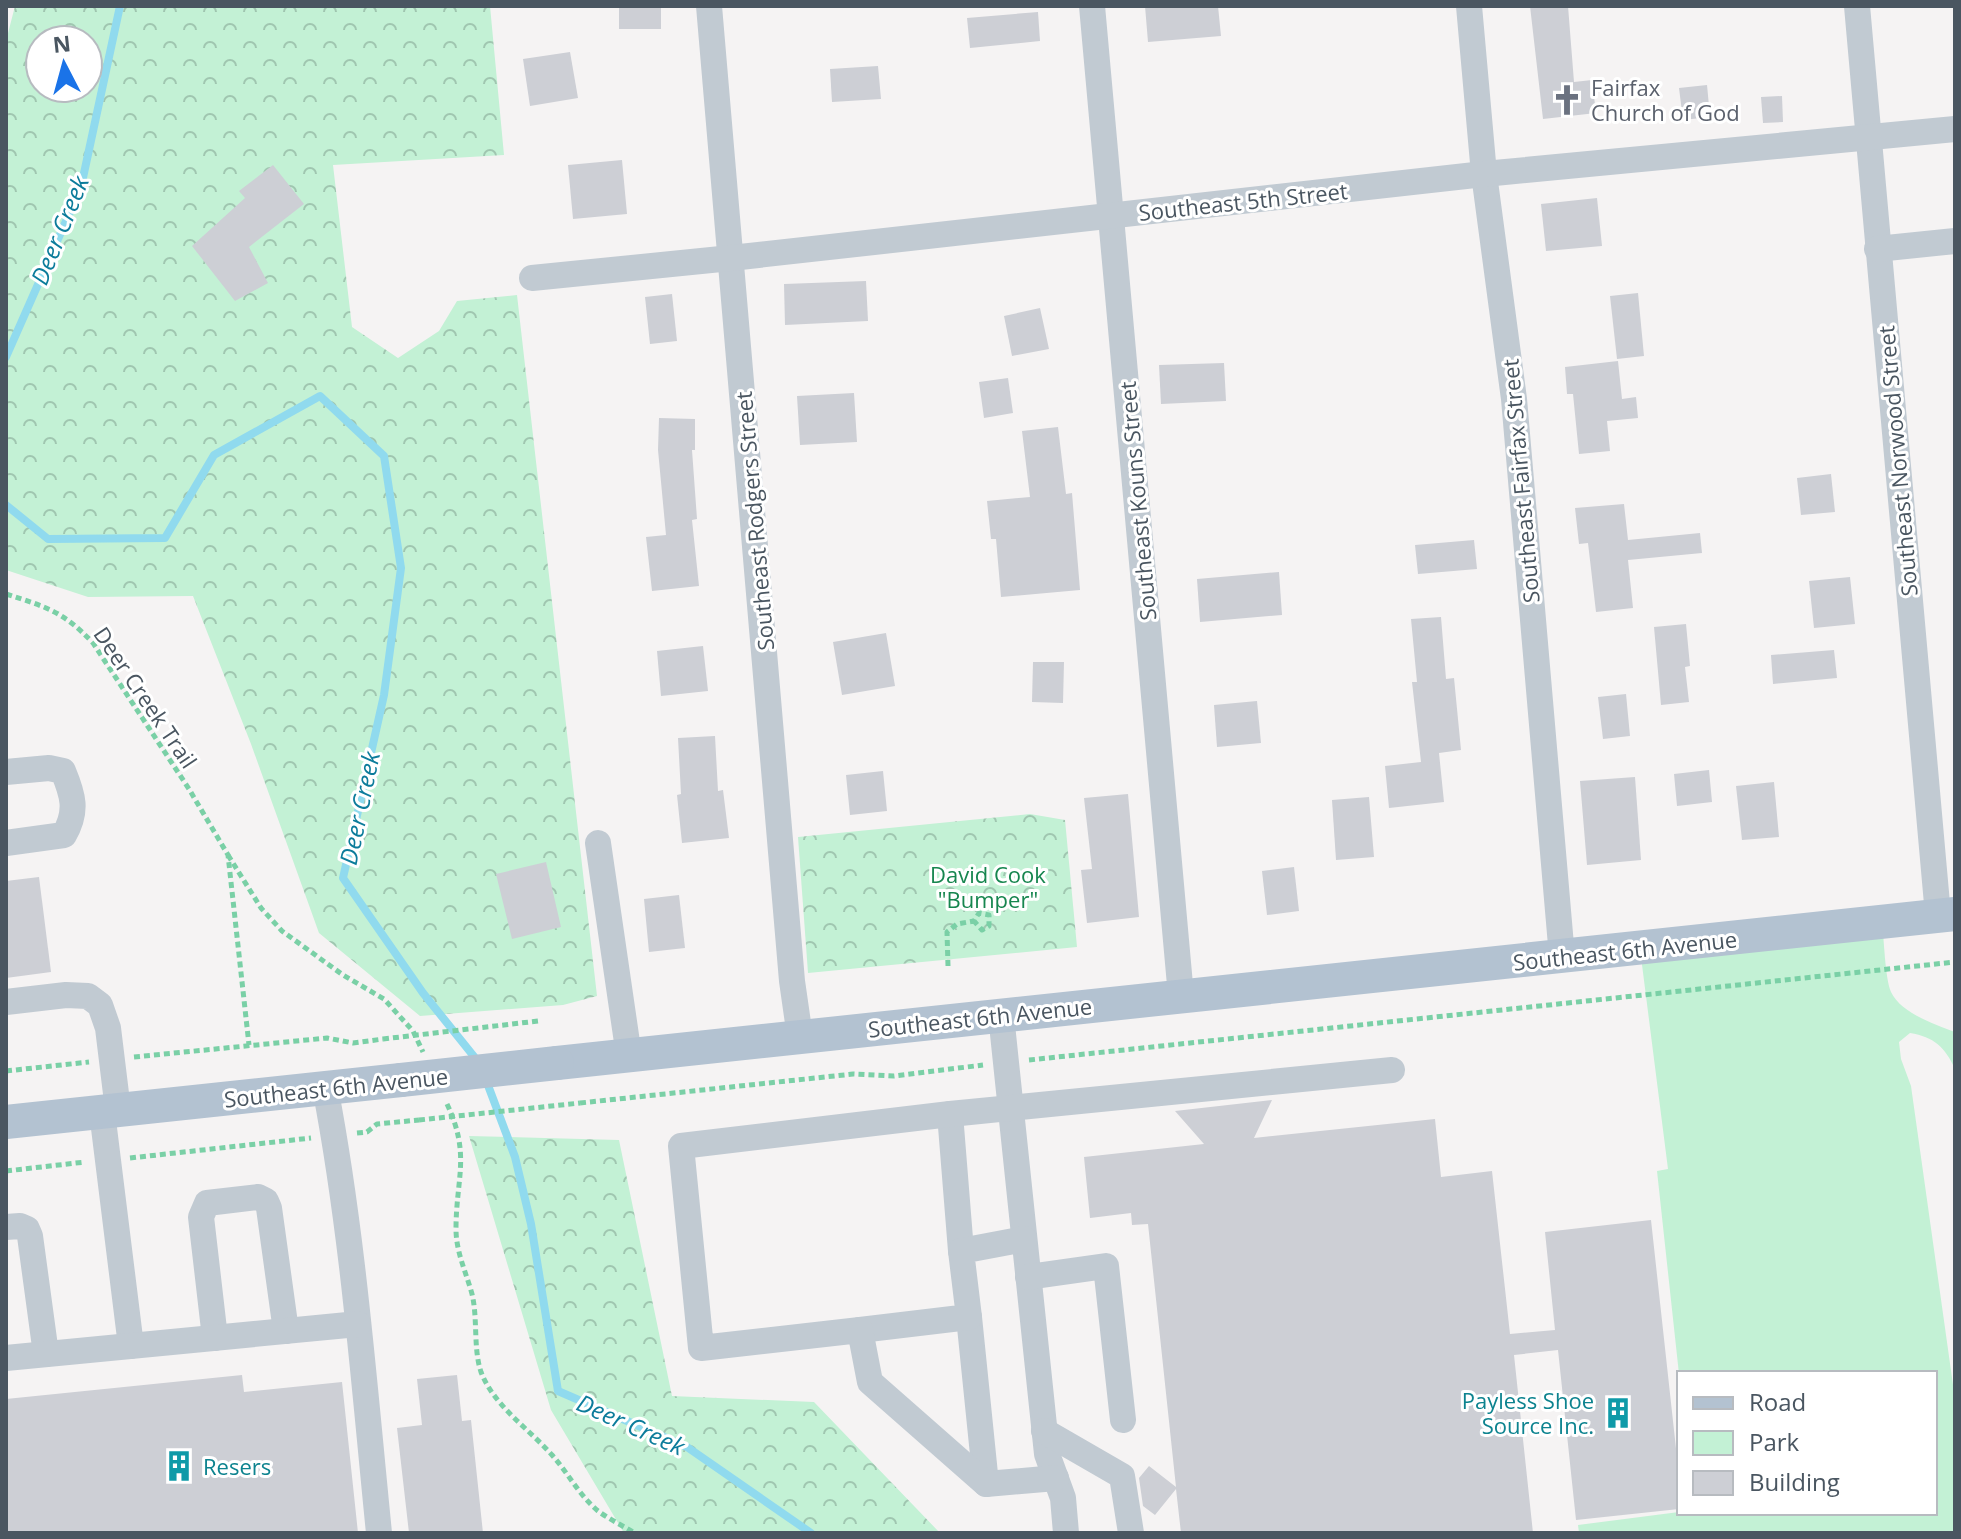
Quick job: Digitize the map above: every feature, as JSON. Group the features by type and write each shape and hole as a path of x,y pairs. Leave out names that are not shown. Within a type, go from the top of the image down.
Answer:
{"main road":[{"name":"Southeast 6th Avenue","path":"6,1122 325,1087 413,1069 557,1063 629,1056 1947,914"}],"street":[{"name":"Southeast Rodgers Street","path":"709,6 791,965 800,1037"},
{"name":"Southeast Kouns Street","path":"1092,6 1181,996"},
{"name":"Southeast Fairfax Street","path":"1469,6 1484,174 1514,399 1562,957"},
{"name":"Southeast Norwood Street","path":"1857,6 1877,249 1947,914"},
{"name":"Southeast 5th Street","path":"532,278 1484,174 1955,129"},
{"path":"1877,249 1955,241"},
{"path":"6,772 49,768 63,771 74,798 70,825 64,835 6,843"},
{"path":"598,843 629,1056"},
{"path":"6,1002 66,995 88,996 100,1005 108,1028 112,1060 109,1160 131,1346"},
{"path":"1001,1015 1044,1431 1047,1454 1063,1498 1066,1533"},
{"path":"969,1317 701,1348 681,1146 950,1114 1392,1070"},
{"path":"325,1087 358,1324 379,1533"},
{"path":"950,1114 986,1484"},
{"path":"215,1338 202,1208 207,1203 258,1197 266,1201 269,1208 286,1331"},
{"path":"6,1227 20,1226 27,1229 30,1236 46,1354"},
{"path":"961,1251 1024,1239"},
{"path":"1028,1277 1106,1266 1123,1420"},
{"path":"6,1358 358,1324"},
{"path":"860,1330 870,1382 986,1484 1056,1478"},
{"path":"1044,1431 1122,1476 1131,1533"}],"path":[{"name":"Deer Creek Trail","path":"6,594 52,609 74,623 93,643 189,789 261,908 282,931 343,975 384,999 413,1031 413,1069"},
{"name":"Deer Creek Trail","path":"228,855 249,1045"},
{"path":"948,966 947,932 957,924 974,921"},
{"path":"6,1171 367,1132 377,1124 853,1074 894,1076 1955,962"},
{"path":"6,1071 327,1038 353,1043 538,1021"},
{"path":"444,1098 457,1125 461,1150 456,1229 459,1255 472,1295 480,1368 485,1382 517,1422 554,1456 583,1496 599,1512 635,1533"}],"green space":[{"path":"15,6 490,6 504,155 333,165 352,327 398,358 439,331 457,301 517,295 597,996 563,1005 420,1016 319,933 251,744 193,596 88,597 6,570 6,41"},
{"name":"David Cook \"Bumper\"","path":"1030,814 1065,820 1077,947 808,973 798,837"},
{"path":"1882,922 1891,992 1902,1006 1919,1017 1955,1032 1955,1069 1943,1049 1926,1037 1910,1033 1899,1042 1901,1059 1911,1086 1955,1399 1955,1533 1579,1533 1578,1525 1677,1512 1677,1515 1937,1515 1937,1371 1679,1371 1657,1171 1668,1169 1640,949"},
{"path":"469,1136 619,1140 672,1396 814,1402 940,1533 624,1533 551,1410"}],"building":[{"path":"619,6 661,6 661,29 619,29"},
{"path":"1145,6 1218,6 1221,36 1148,42"},
{"path":"1530,6 1568,6 1574,82 1592,80 1596,113 1543,119"},
{"path":"1038,12 1040,41 970,48 967,18"},
{"path":"570,52 578,98 530,106 523,59"},
{"path":"878,66 881,99 832,102 830,69"},
{"path":"1707,85 1710,117 1683,120 1679,88"},
{"path":"1782,96 1783,122 1763,123 1761,97"},
{"path":"622,160 627,214 573,219 568,165"},
{"path":"273,165 304,204 249,247 268,283 235,301 192,246 245,198 239,191"},
{"path":"1597,198 1602,246 1546,251 1541,204"},
{"path":"866,281 868,321 785,325 784,284"},
{"path":"1638,293 1644,356 1617,359 1610,296"},
{"path":"672,294 677,341 650,344 645,297"},
{"path":"1040,308 1049,349 1012,356 1004,316"},
{"path":"1618,361 1622,399 1636,397 1638,418 1607,421 1610,451 1579,454 1573,394 1567,394 1565,367"},
{"path":"1224,363 1226,401 1161,404 1159,365"},
{"path":"1008,378 1013,413 984,418 979,382"},
{"path":"854,393 857,442 800,445 797,396"},
{"path":"659,418 695,419 695,450 692,450 697,519 692,520 699,586 652,591 646,537 666,535 658,450"},
{"path":"1058,427 1066,494 1072,493 1080,590 1001,597 996,539 991,539 987,501 1030,497 1022,431"},
{"path":"1831,474 1835,512 1801,515 1797,478"},
{"path":"1624,504 1628,540 1700,533 1702,553 1628,560 1633,608 1596,612 1588,543 1579,544 1575,508"},
{"path":"1474,540 1477,569 1418,574 1415,545"},
{"path":"1279,572 1282,615 1200,622 1197,579"},
{"path":"1850,577 1855,624 1814,628 1809,581"},
{"path":"1441,617 1446,679 1454,678 1461,750 1439,753 1444,802 1389,808 1385,766 1421,762 1412,682 1417,682 1411,619"},
{"path":"1686,624 1690,666 1685,667 1689,702 1661,705 1654,627"},
{"path":"886,633 895,686 842,695 833,642"},
{"path":"703,646 708,691 661,696 657,651"},
{"path":"1834,650 1837,678 1773,684 1771,655"},
{"path":"1033,662 1064,662 1063,703 1032,702"},
{"path":"1626,694 1630,736 1603,739 1598,697"},
{"path":"1257,701 1261,743 1217,747 1214,705"},
{"path":"715,736 718,791 723,790 729,838 682,843 677,795 681,794 678,738"},
{"path":"1709,770 1712,802 1677,806 1674,774"},
{"path":"883,771 887,811 850,815 846,775"},
{"path":"1635,777 1641,860 1587,865 1580,781"},
{"path":"1774,782 1779,837 1742,840 1736,786"},
{"path":"1128,794 1139,917 1087,923 1081,870 1092,869 1084,798"},
{"path":"1369,797 1374,857 1336,860 1332,800"},
{"path":"546,862 561,927 512,939 496,874"},
{"path":"1294,867 1299,911 1267,915 1262,871"},
{"path":"39,877 51,972 6,978 6,881"},
{"path":"679,895 685,948 649,952 644,899"},
{"name":"Payless Shoe Source Inc.","path":"1272,1100 1254,1138 1435,1119 1441,1177 1492,1171 1510,1334 1555,1330 1545,1232 1651,1220 1677,1458 1677,1509 1576,1520 1558,1350 1514,1355 1533,1533 1181,1533 1176,1489 1155,1515 1143,1506 1139,1478 1149,1466 1176,1487 1148,1224 1132,1225 1131,1213 1090,1218 1084,1157 1204,1144 1175,1111"},
{"name":"Resers","path":"242,1375 244,1392 342,1382 358,1533 6,1533 6,1399"},
{"path":"457,1375 462,1421 471,1420 483,1533 409,1533 397,1428 422,1425 417,1379"}],"waterway":[{"name":"Deer Creek","path":"6,357 81,187 120,6"},
{"name":"Deer Creek","path":"6,505 48,539 165,538 214,455 320,396 384,456 401,568 384,695 343,878 423,993 480,1064"},
{"name":"Deer Creek","path":"486,1080 515,1157 531,1224 558,1391 687,1447 811,1533"}],"place":[{"name":"Fairfax Church of God","path":"1567,100"},
{"name":"Payless Shoe Source Inc.","path":"1618,1413"},
{"name":"Resers","path":"179,1466"}]}
